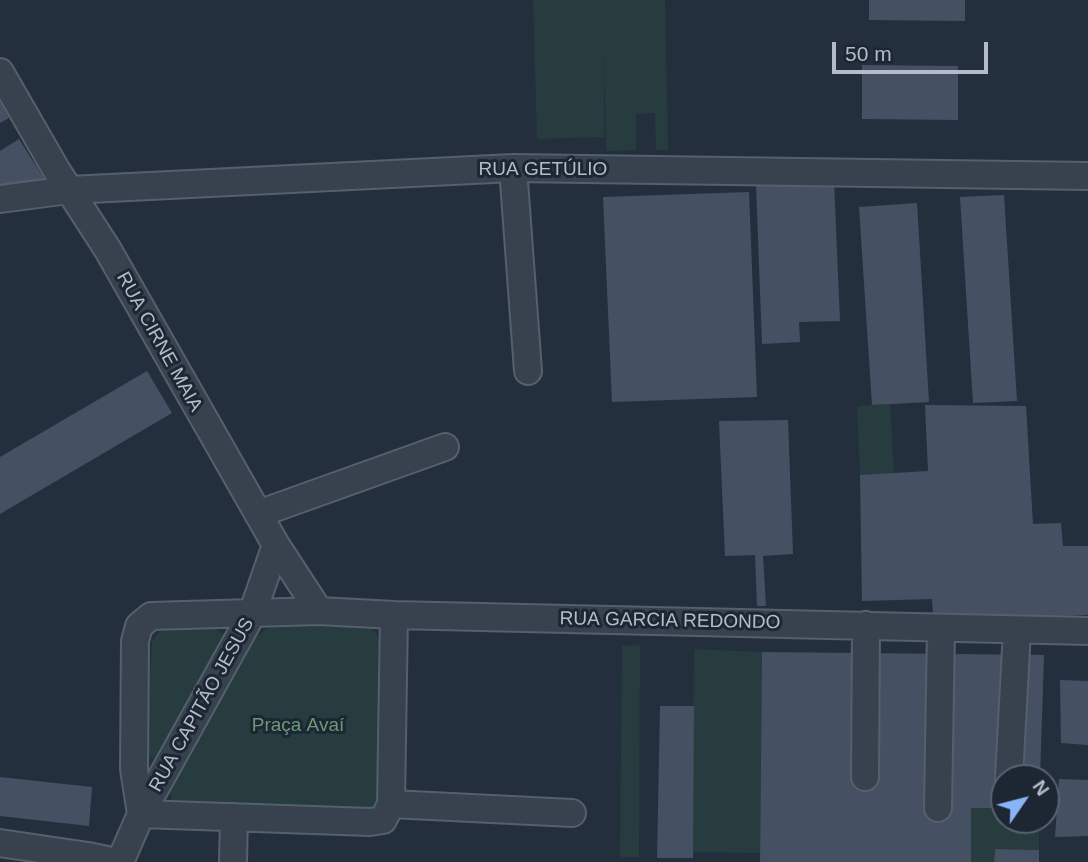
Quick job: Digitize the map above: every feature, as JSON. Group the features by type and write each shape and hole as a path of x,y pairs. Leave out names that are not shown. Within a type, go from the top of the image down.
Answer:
{"street":[{"name":"RUA CIRNE MAIA","path":"0,72 69,190 108,250 276,545 319,611"},
{"name":"RUA GETÚLIO","path":"0,199 69,190 513,168 1088,176"},
{"path":"513,168 528,371"},
{"path":"258,514 445,447"},
{"name":"RUA CAPITÃO JESUS","path":"118,862 141,814 252,614 276,545"},
{"name":"RUA GARCIA REDONDO","path":"252,614 319,611 1088,631"},
{"path":"252,614 150,616 139,626 135,641 134,769 141,814 370,822 383,820 391,804 394,615"},
{"path":"865,777 866,625"},
{"path":"938,808 941,628"},
{"path":"1011,764 1017,629"},
{"path":"391,804 572,813"},
{"path":"233,862 234,817"},
{"path":"0,843 118,862"}],"green space":[{"path":"533,0 665,0 668,150 656,150 655,113 636,114 636,150 606,151 604,49 604,137 537,139"},
{"path":"890,404 894,473 860,475 857,406"},
{"path":"171,625 215,627 224,635 160,755 152,758 146,751 152,642 160,631"},
{"name":"Praça Avaí","path":"277,625 369,627 377,634 380,643 376,805 368,808 179,805 171,801 171,789 254,638"},
{"path":"640,645 639,857 620,857 622,646"},
{"path":"694,649 762,652 760,853 692,852"},
{"path":"971,805 990,806 990,834 1039,834 1039,850 995,849 994,862 971,862"}],"building":[{"path":"869,0 965,0 965,21 869,20"},
{"path":"862,65 958,66 958,120 862,119"},
{"path":"0,102 9,118 0,123"},
{"path":"19,139 45,180 42,187 0,191 0,151"},
{"path":"834,181 840,321 799,322 800,342 762,344 756,184"},
{"path":"749,192 757,397 612,402 603,197"},
{"path":"1004,195 1017,401 973,403 960,197"},
{"path":"917,203 929,402 872,405 859,207"},
{"path":"147,371 172,413 0,514 0,457"},
{"path":"925,405 1026,406 1033,524 1061,523 1063,546 1088,546 1088,615 1037,617 933,613 932,599 862,601 860,475 928,471"},
{"path":"788,420 793,554 763,556 766,606 757,606 755,555 725,556 719,421"},
{"path":"762,652 1044,655 1040,764 990,764 990,808 971,808 971,862 760,862"},
{"path":"1060,680 1088,681 1088,745 1061,743"},
{"path":"660,706 694,706 693,858 657,858"},
{"path":"0,777 92,787 89,826 0,816"},
{"path":"1060,779 1088,780 1088,836 1055,837 1055,834 1060,834"},
{"path":"995,849 1039,850 1039,862 994,862"}]}
